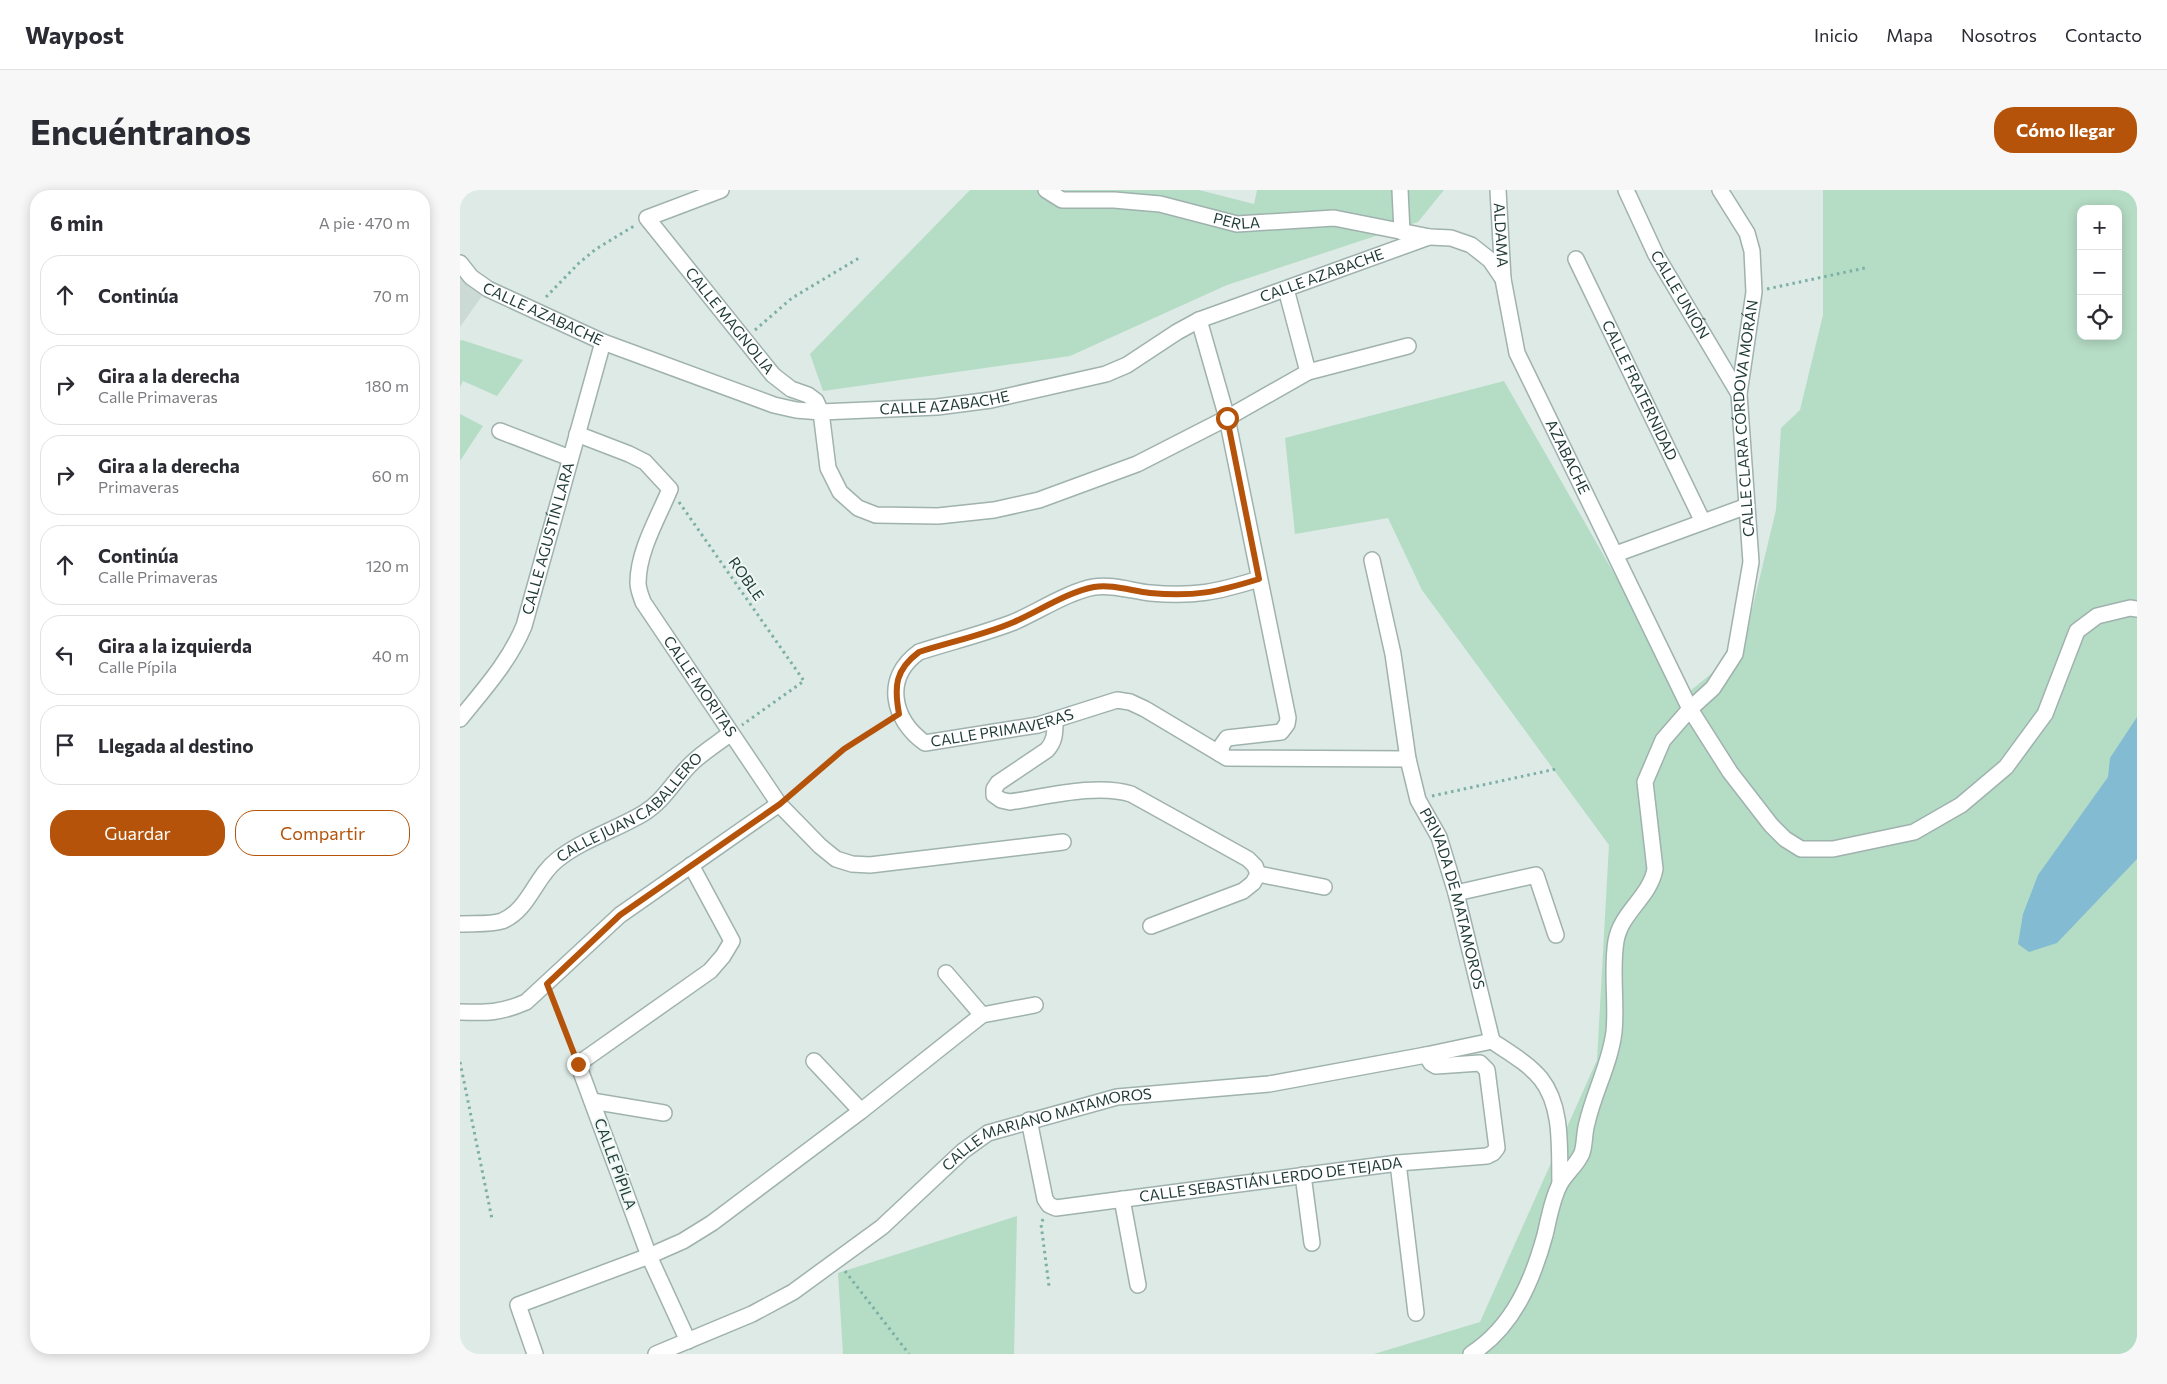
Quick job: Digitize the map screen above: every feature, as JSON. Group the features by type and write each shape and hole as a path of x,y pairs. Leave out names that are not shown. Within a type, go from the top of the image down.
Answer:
{"street":[{"path":"647,218 721,190"},
{"name":"PERLA","path":"1046,190 1062,200 1114,200 1160,204 1237,224 1334,218 1430,237"},
{"path":"1400,190 1402,232"},
{"name":"ALDAMA","path":"1498,190 1503,279"},
{"name":"CALLE UNIÓN","path":"1626,190 1656,255 1739,394"},
{"name":"CALLE CLARA CÓRDOVA MORÁN","path":"1690,709 1713,688 1735,654 1751,562 1739,394 1754,292 1752,251 1747,233 1720,190"},
{"name":"CALLE MAGNOLIA","path":"647,218 773,375 791,388 816,401 821,412"},
{"name":"AZABACHE","path":"1430,237 1451,238 1471,245 1490,260 1503,279 1518,353 1690,709 1730,772 1771,825 1784,839 1801,849 1833,849 1914,832 1961,805 2006,766 2045,714 2077,631 2097,616 2130,608 2137,609"},
{"name":"CALLE AZABACHE","path":"460,262 471,277 488,289 603,342 774,405 796,410 821,412 937,407 991,400 1106,374 1127,365 1199,320 1430,237"},
{"name":"CALLE FRATERNIDAD","path":"1576,259 1703,522"},
{"path":"1286,289 1308,372"},
{"path":"1199,320 1227,418 1288,718 1287,724 1281,732 1227,738 1222,744 1220,754"},
{"name":"CALLE AGUSTÍN LARA","path":"460,718 515,648 524,626 603,342"},
{"path":"821,412 828,468 840,492 858,508 876,515 938,516 994,510 1039,500 1137,464 1227,418 1308,372 1408,346"},
{"path":"500,430 570,458"},
{"path":"577,434 645,462 670,489"},
{"name":"CALLE MORITAS","path":"670,489 643,552 638,585 643,602 780,804 820,846 836,859 852,864 870,865 1062,842"},
{"path":"1616,554 1747,506"},
{"name":"PRIVADA DE MATAMOROS","path":"1372,560 1393,654 1408,759 1418,800 1439,837 1456,894 1492,1041"},
{"name":"CALLE PRIMAVERAS","path":"1259,579 1215,592 1186,596 1148,593 1108,586 1079,591 1010,623 919,652 908,660 900,672 895,693 899,714 912,733 925,743 1055,721 1117,700 1130,702 1145,709 1227,758 1408,759"},
{"path":"1560,1183 1577,1163 1582,1152 1587,1122 1609,1059 1614,1032 1616,942 1620,928 1627,914 1653,881 1655,869 1645,782 1663,740 1690,709"},
{"path":"1055,721 1053,744 998,783 994,789 994,795 1001,800 1010,802 1099,789 1116,789 1130,794 1248,859 1255,866 1258,874 1253,883 1244,891 1151,926"},
{"name":"CALLE JUAN CABALLERO","path":"460,924 500,921 514,915 545,871 557,860 576,847 644,813 656,804 692,763 731,733"},
{"path":"460,1012 489,1013 508,1010 526,1002 620,915 780,804"},
{"path":"578,1064 710,971 732,941 691,865"},
{"path":"1258,874 1324,887"},
{"path":"1456,894 1536,875 1556,935"},
{"path":"946,973 982,1015"},
{"path":"535,1354 518,1305 683,1242 712,1223 861,1111 982,1015 1035,1005"},
{"path":"1471,1354 1484,1346 1504,1326 1523,1296 1540,1253 1560,1183 1559,1138 1555,1110 1550,1093 1540,1078 1492,1041"},
{"name":"CALLE MARIANO MATAMOROS","path":"665,1352 793,1292 882,1227 975,1141 988,1133 1029,1120 1117,1097 1269,1084 1492,1041"},
{"name":"CALLE SEBASTIÁN LERDO DE TEJADA","path":"1050,1205 1056,1208 1398,1163 1486,1156 1493,1153 1496,1148 1487,1070 1484,1065 1480,1063 1436,1066 1431,1063 1426,1055"},
{"path":"814,1061 861,1111"},
{"name":"CALLE PÍPILA","path":"578,1064 650,1256 688,1341"},
{"path":"592,1101 664,1113"},
{"path":"1029,1120 1045,1199 1050,1205"},
{"path":"1398,1163 1416,1313"},
{"path":"1303,1175 1312,1242"},
{"path":"1122,1199 1138,1285"}],"path":[{"path":"546,297 579,263 596,249 647,218"},
{"path":"744,339 792,298 859,258"},
{"path":"1754,292 1866,268"},
{"name":"ROBLE","path":"670,489 804,681 731,733"},
{"path":"780,804 844,749 899,714"},
{"path":"1418,800 1556,769"},
{"path":"547,984 578,1064"},
{"path":"460,1062 492,1219"},
{"path":"1049,1286 1041,1224 1043,1216 1050,1205"},
{"path":"837,1261 909,1354"}],"shaded area":[{"path":"460,272 484,293 460,327"}],"green space":[{"path":"970,190 1199,190 1254,204 1257,190 1444,190 1418,222 1227,285 1070,356 823,391 810,354"},
{"path":"1823,190 2137,190 2137,1354 1374,1354 1480,1322 1597,1060 1609,845 1422,590 1388,518 1295,534 1285,438 1504,381 1684,696 1733,656 1750,618 1776,510 1781,428 1800,410 1823,315"},
{"path":"462,340 523,360 497,396 463,381 460,387 460,341"},
{"path":"460,414 483,426 460,461"},
{"path":"1017,1216 1014,1354 843,1354 838,1273"}],"water":[{"path":"2137,717 2137,859 2057,943 2029,952 2018,944 2023,914 2038,875 2108,777 2110,758"}],"route":[{"path":"578,1064 547,984 620,915 780,804 844,749 899,714 895,693 900,672 908,660 919,652 1010,623 1079,591 1094,587 1108,586 1148,593 1186,596 1215,592 1259,579 1227,418"}]}
